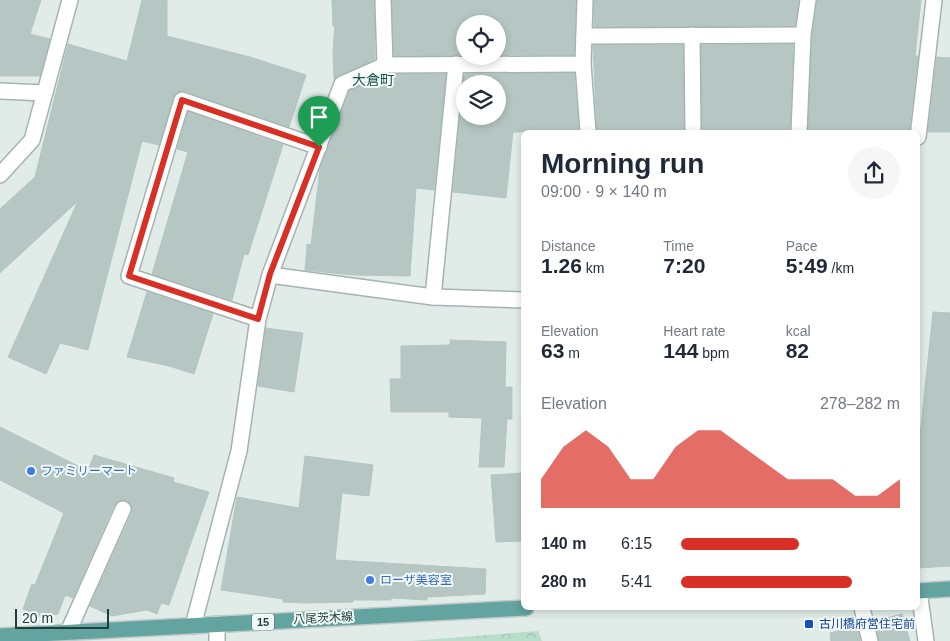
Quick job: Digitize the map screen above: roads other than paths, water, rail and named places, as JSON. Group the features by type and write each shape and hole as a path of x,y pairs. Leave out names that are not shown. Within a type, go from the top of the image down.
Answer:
{"main road":[{"path":"920,591 950,589"},
{"name":"八尾茨木線","path":"0,636 521,608"}],"street":[{"path":"0,175 32,140 70,0"},
{"path":"383,0 385,65"},
{"path":"584,0 583,64 588,130"},
{"path":"800,130 803,34 808,0"},
{"path":"919,130 934,0"},
{"path":"584,36 803,34"},
{"path":"692,36 693,130"},
{"path":"193,626 239,451 258,319 270,274 342,84 385,65 456,64 432,297"},
{"path":"506,64 583,64"},
{"path":"0,91 45,93"},
{"path":"258,319 129,276 182,100 319,147"},
{"path":"270,274 432,297 521,300"},
{"path":"68,632 123,509"},
{"path":"862,610 870,641"},
{"path":"920,610 926,641"},
{"path":"217,624 217,641"}],"place":[{"name":"ファミリーマート","path":"31,471"},
{"name":"ローザ美容室","path":"370,580"},
{"name":"古川橋府営住宅前","path":"809,624"}],"district":[{"name":"大倉町","path":"373,80"}]}
